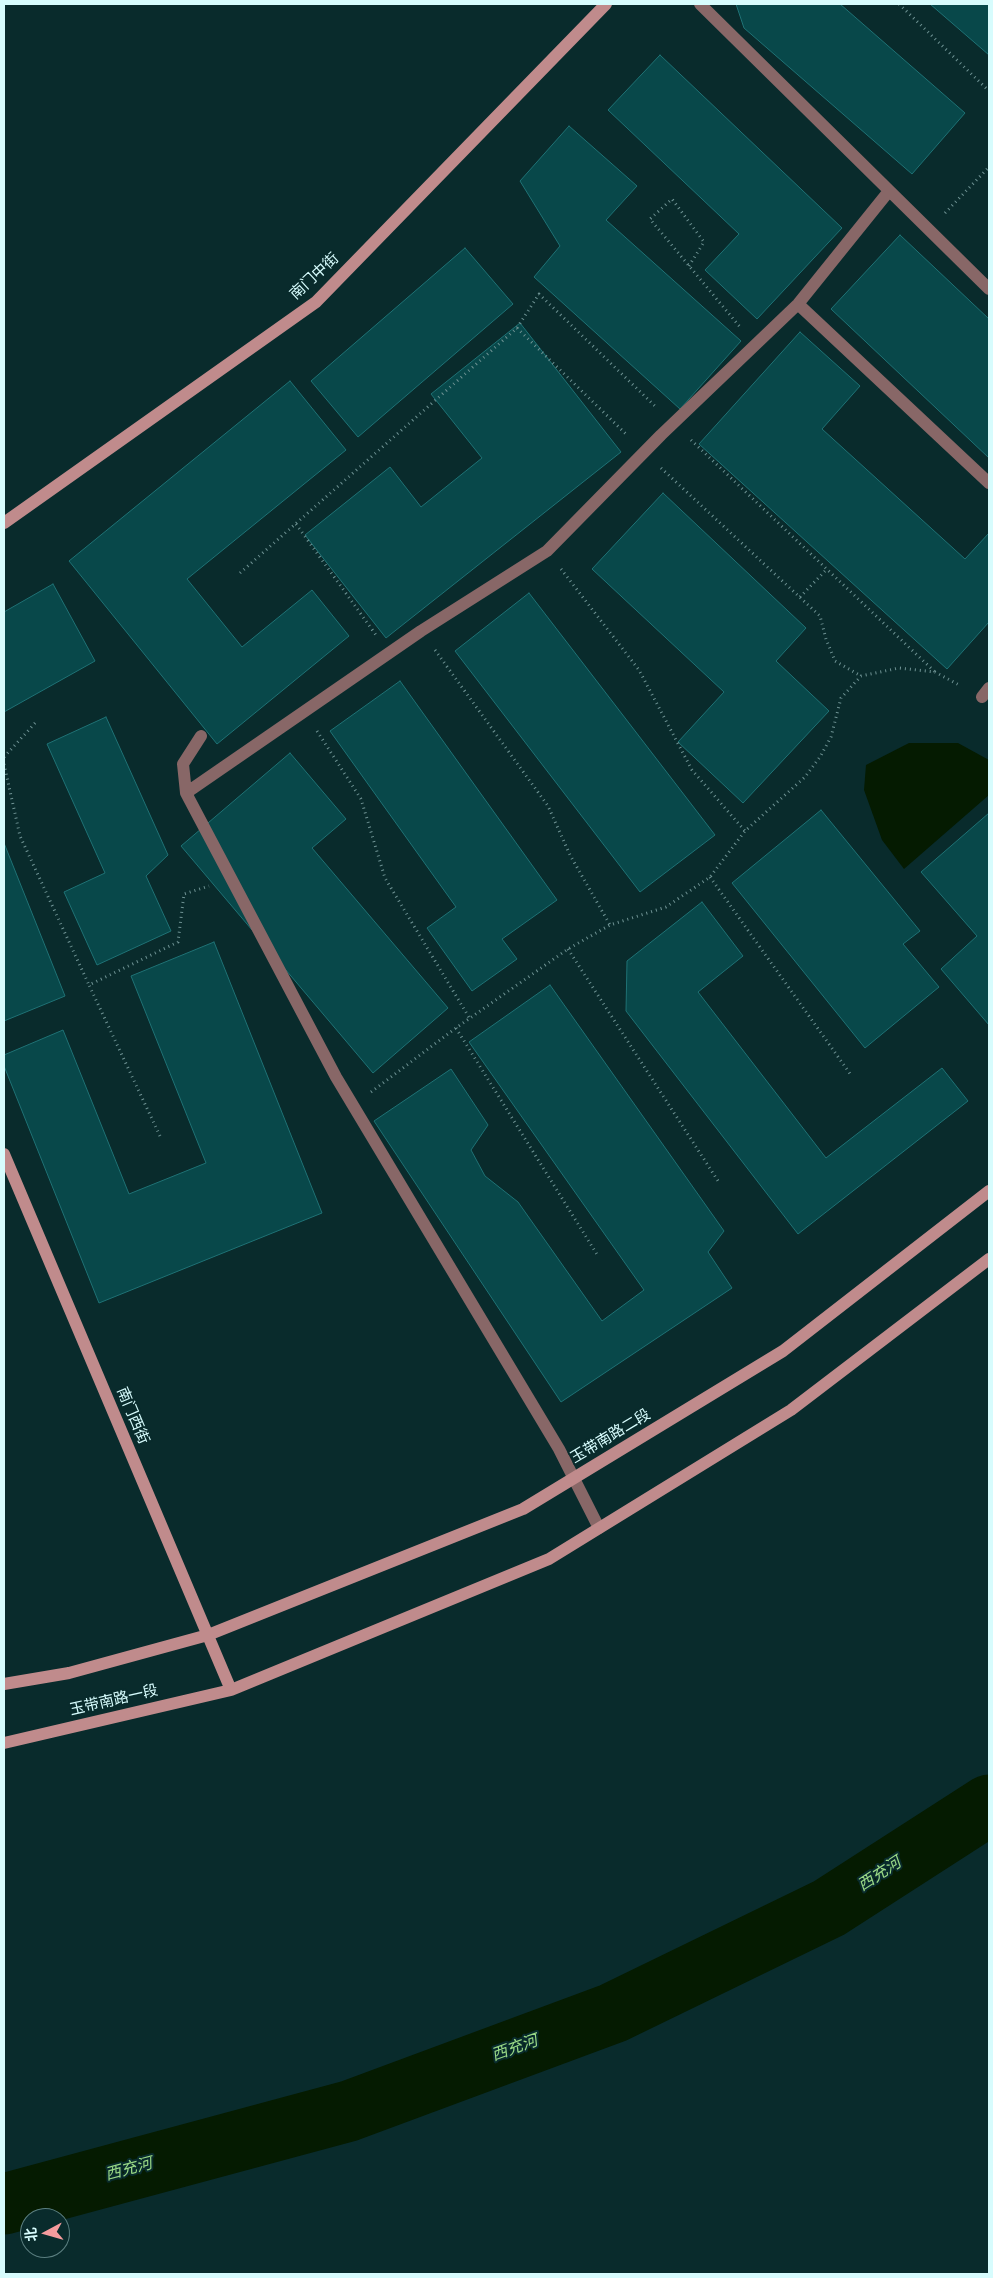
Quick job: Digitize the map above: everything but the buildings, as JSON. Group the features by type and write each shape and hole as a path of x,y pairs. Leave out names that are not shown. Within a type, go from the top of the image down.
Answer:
{"main road":[{"name":"南门中街","path":"4,523 316,302 606,4"},
{"name":"南门西街","path":"4,1154 231,1690"},
{"name":"玉带南路二段","path":"208,1635 523,1509 783,1351 989,1191"},
{"path":"231,1690 549,1559 791,1410 989,1259"},
{"path":"4,1684 69,1673 208,1635"},
{"name":"玉带南路一段","path":"4,1743 231,1690"}],"street":[{"path":"700,4 989,289"},
{"path":"186,793 305,713 421,631 547,550 673,423 798,304 889,191"},
{"path":"798,304 989,482"},
{"path":"202,736 183,764 186,793 353,1106 575,1478 599,1528"}],"path":[{"path":"899,4 989,91"},
{"path":"929,230 989,167"},
{"path":"689,266 694,258 704,242 672,199 650,218 656,226 663,233 687,263 694,271 755,345"},
{"path":"240,573 517,328 540,294 935,672"},
{"path":"517,328 644,452 820,616 826,639 835,661 861,676"},
{"path":"296,524 390,654"},
{"path":"547,550 640,670 692,770 745,832"},
{"path":"800,597 827,570"},
{"path":"421,631 548,806 570,855 610,925"},
{"path":"353,1106 456,1028 568,949 610,925 666,907 710,877 745,832 804,777 820,757 831,737 842,698 861,676 899,668 935,672 985,692"},
{"path":"305,713 361,799 385,878 470,1018"},
{"path":"4,757 36,721"},
{"path":"4,764 20,836 160,1136"},
{"path":"710,877 851,1075"},
{"path":"89,985 178,942 184,894 231,878"},
{"path":"568,949 720,1184"},
{"path":"456,1028 598,1256"}],"shaded area":[{"path":"909,743 958,743 989,760 989,795 904,869 882,840 864,790 866,765"}],"waterway":[{"name":"西充河","path":"4,2204 349,2111 613,2013 829,1908 989,1805"}]}
